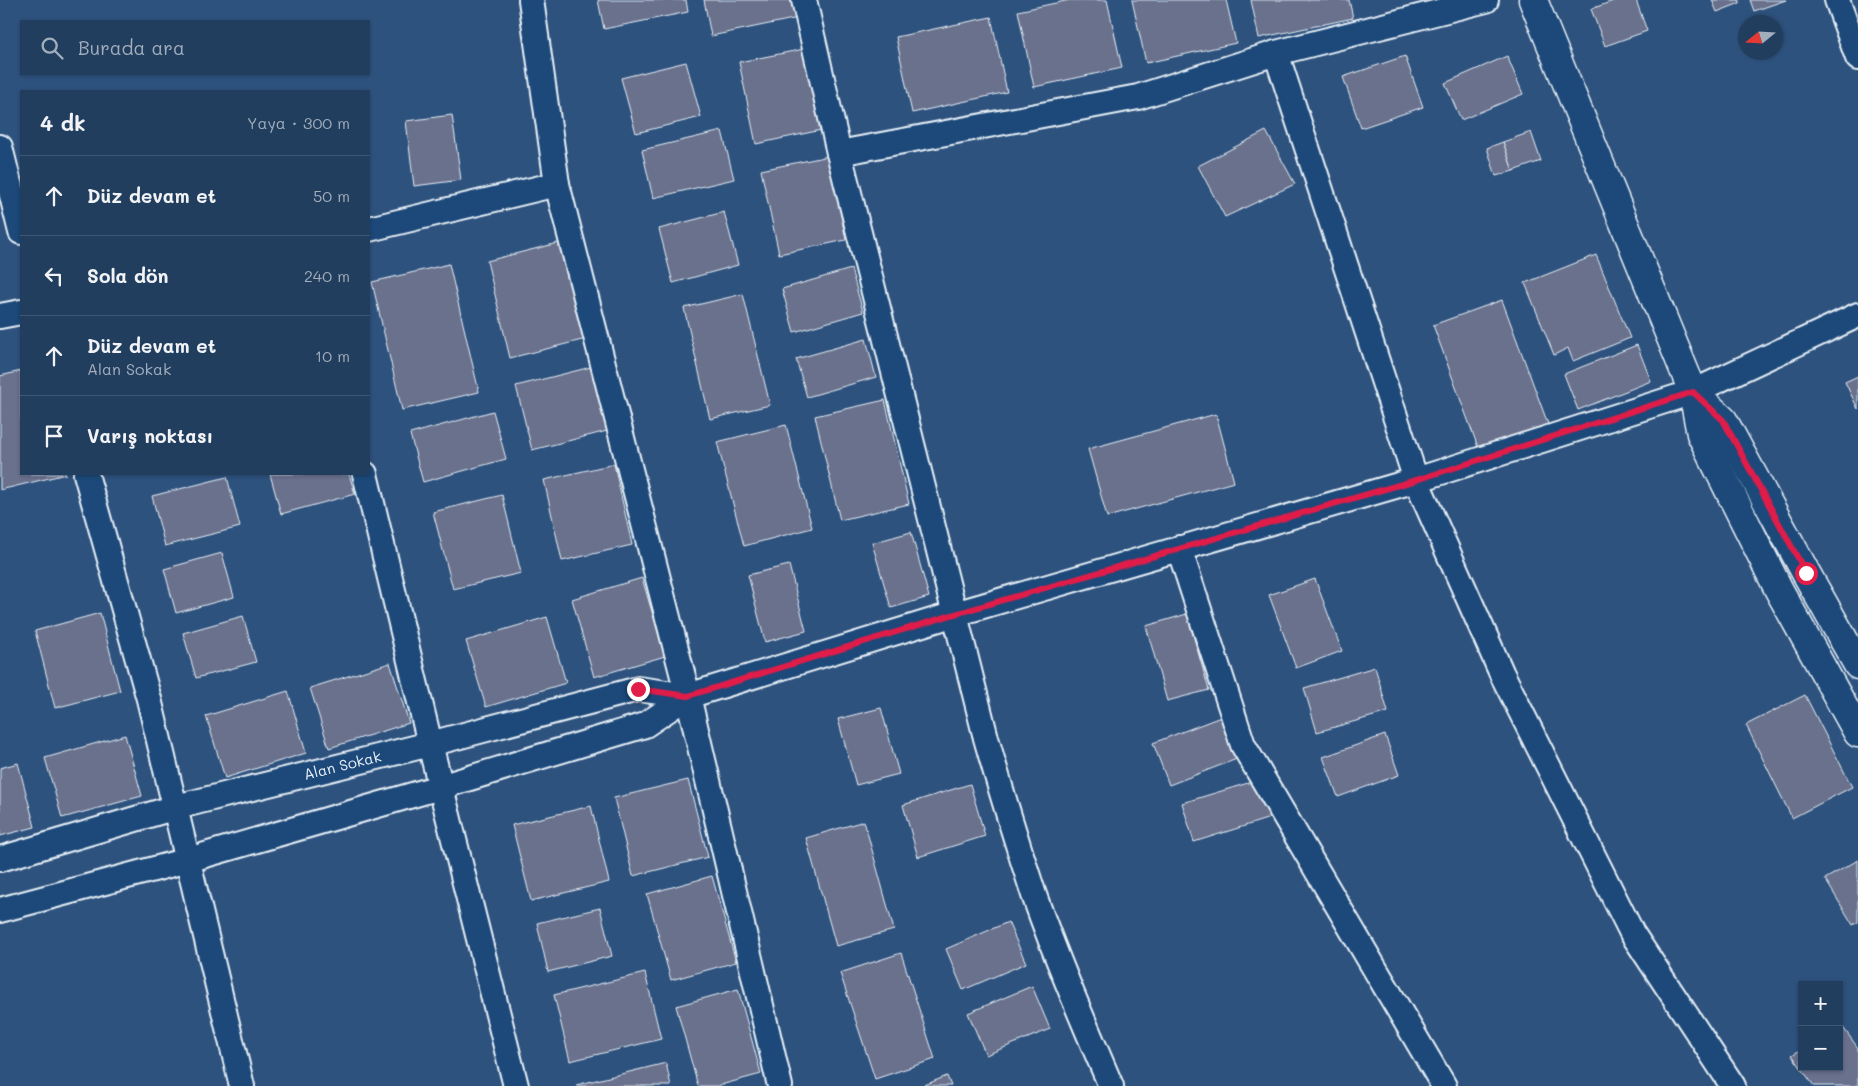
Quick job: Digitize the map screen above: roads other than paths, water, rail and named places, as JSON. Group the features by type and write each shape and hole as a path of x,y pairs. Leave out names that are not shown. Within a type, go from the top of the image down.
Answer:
{"street":[{"path":"531,0 557,184 688,696 780,1086"},
{"path":"804,0 838,153 986,738 1035,897 1070,990 1111,1086"},
{"path":"838,153 1138,97 1276,52 1486,0"},
{"path":"1533,0 1693,392 1701,434 1779,590 1858,733"},
{"path":"1837,0 1858,58"},
{"path":"1276,52 1416,480 1502,674 1632,933 1733,1086"},
{"path":"0,147 20,228"},
{"path":"370,229 557,184"},
{"path":"0,316 20,312"},
{"path":"0,910 188,860 645,725 688,696 955,614 1416,480 1693,392 1858,315"},
{"path":"1693,392 1723,420 1858,665"},
{"path":"86,475 149,699 242,1086"},
{"path":"365,475 440,787 516,1086"},
{"path":"1179,548 1243,745 1444,1086"},
{"name":"Alan Sokak","path":"0,859 176,807 430,744 638,689 688,696"}]}
